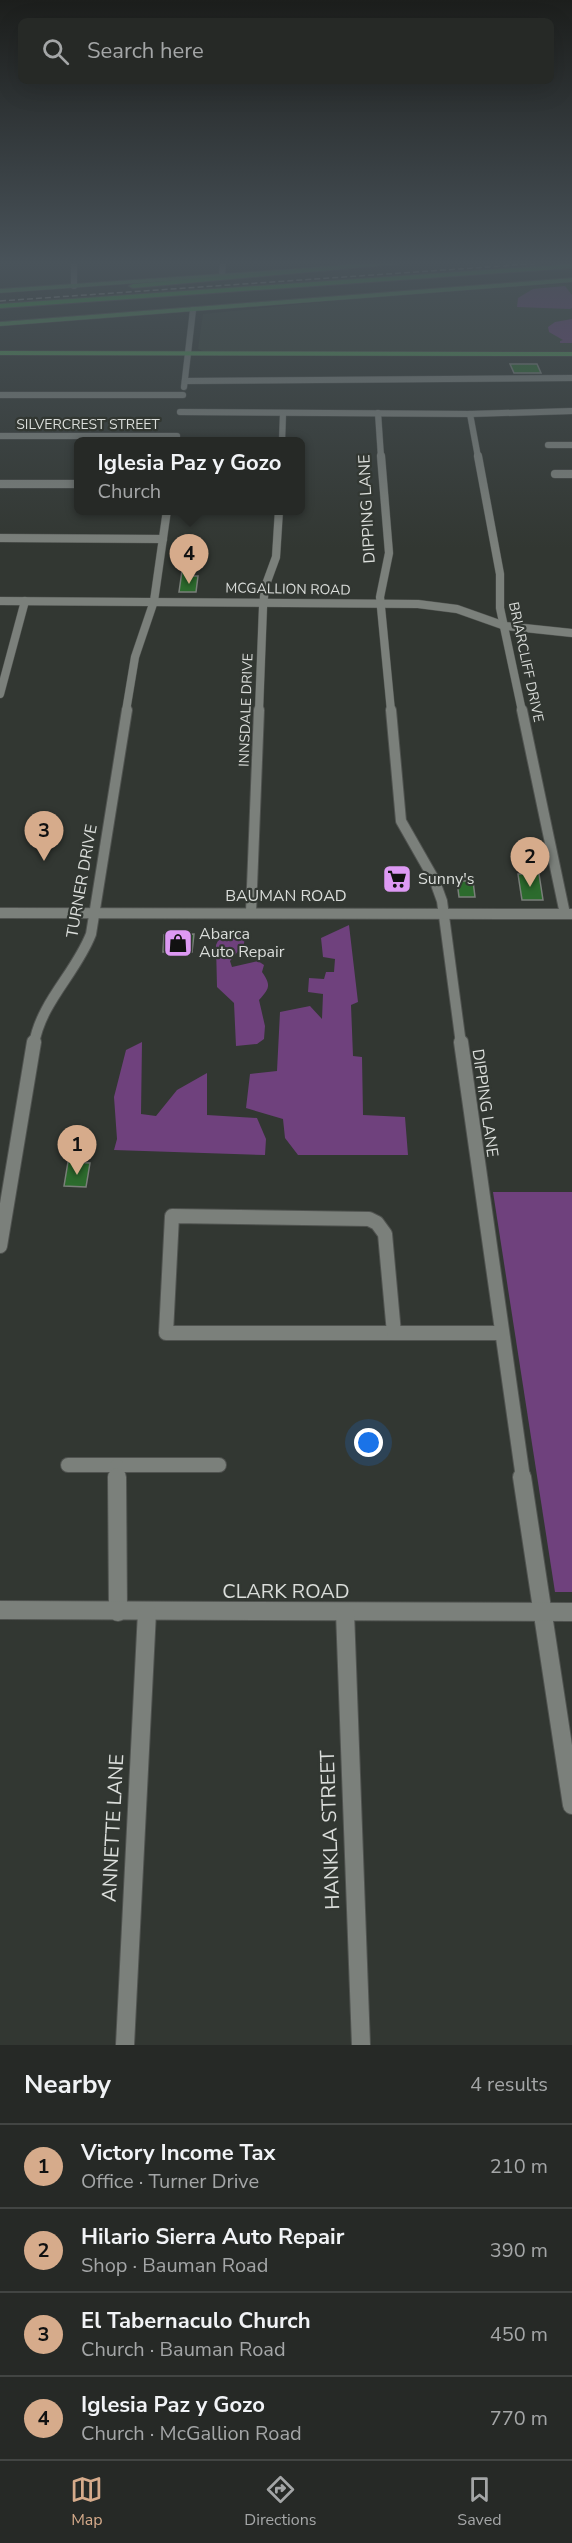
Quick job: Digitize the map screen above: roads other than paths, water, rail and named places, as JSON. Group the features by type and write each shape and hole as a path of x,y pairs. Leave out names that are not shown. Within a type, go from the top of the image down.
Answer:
{"main road":[{"path":"0,358 31,357"},
{"path":"529,357 572,359"}],"street":[{"path":"178,428 188,357"},
{"path":"184,381 444,381 572,378"},
{"path":"0,395 183,395"},
{"name":"SILVERCREST STREET","path":"0,436 178,428 283,413 470,414 572,411"},
{"path":"282,437 283,413"},
{"name":"DIPPING LANE","path":"378,413 389,553 382,585 381,603 401,820 407,836 434,876 439,889 500,1333 572,1804"},
{"name":"BRIARCLIFF DRIVE","path":"470,414 500,574 499,598 569,914"},
{"path":"548,445 572,446"},
{"path":"555,474 572,474"},
{"path":"0,483 74,483"},
{"name":"TURNER DRIVE","path":"0,1246 35,1035 57,990 86,950 96,912 135,657 154,601 165,515"},
{"name":"INNSDALE DRIVE","path":"251,912 265,587 276,558 279,515"},
{"path":"0,538 163,539"},
{"name":"MCGALLION ROAD","path":"0,601 381,603 439,606 505,626 572,633"},
{"path":"0,694 25,601"},
{"name":"BAUMAN ROAD","path":"0,912 569,914"},
{"path":"394,1333 385,1234 382,1228 369,1219 172,1216 166,1333 394,1333 500,1333"},
{"path":"68,1465 219,1465"},
{"path":"117,1466 118,1612"},
{"name":"CLARK ROAD","path":"0,1610 572,1612"},
{"name":"ANNETTE LANE","path":"125,2045 147,1612"},
{"name":"HANKLA STREET","path":"345,1612 361,2045"}],"place":[{"name":"Iglesia Paz y Gozo","path":"189,584"},
{"name":"El Tabernaculo Church","path":"44,861"},
{"name":"Sunny's","path":"397,879"},
{"name":"Hilario Sierra Auto Repair","path":"530,887"},
{"name":"Abarca Auto Repair","path":"178,943"},
{"name":"Victory Income Tax","path":"77,1175"}]}
